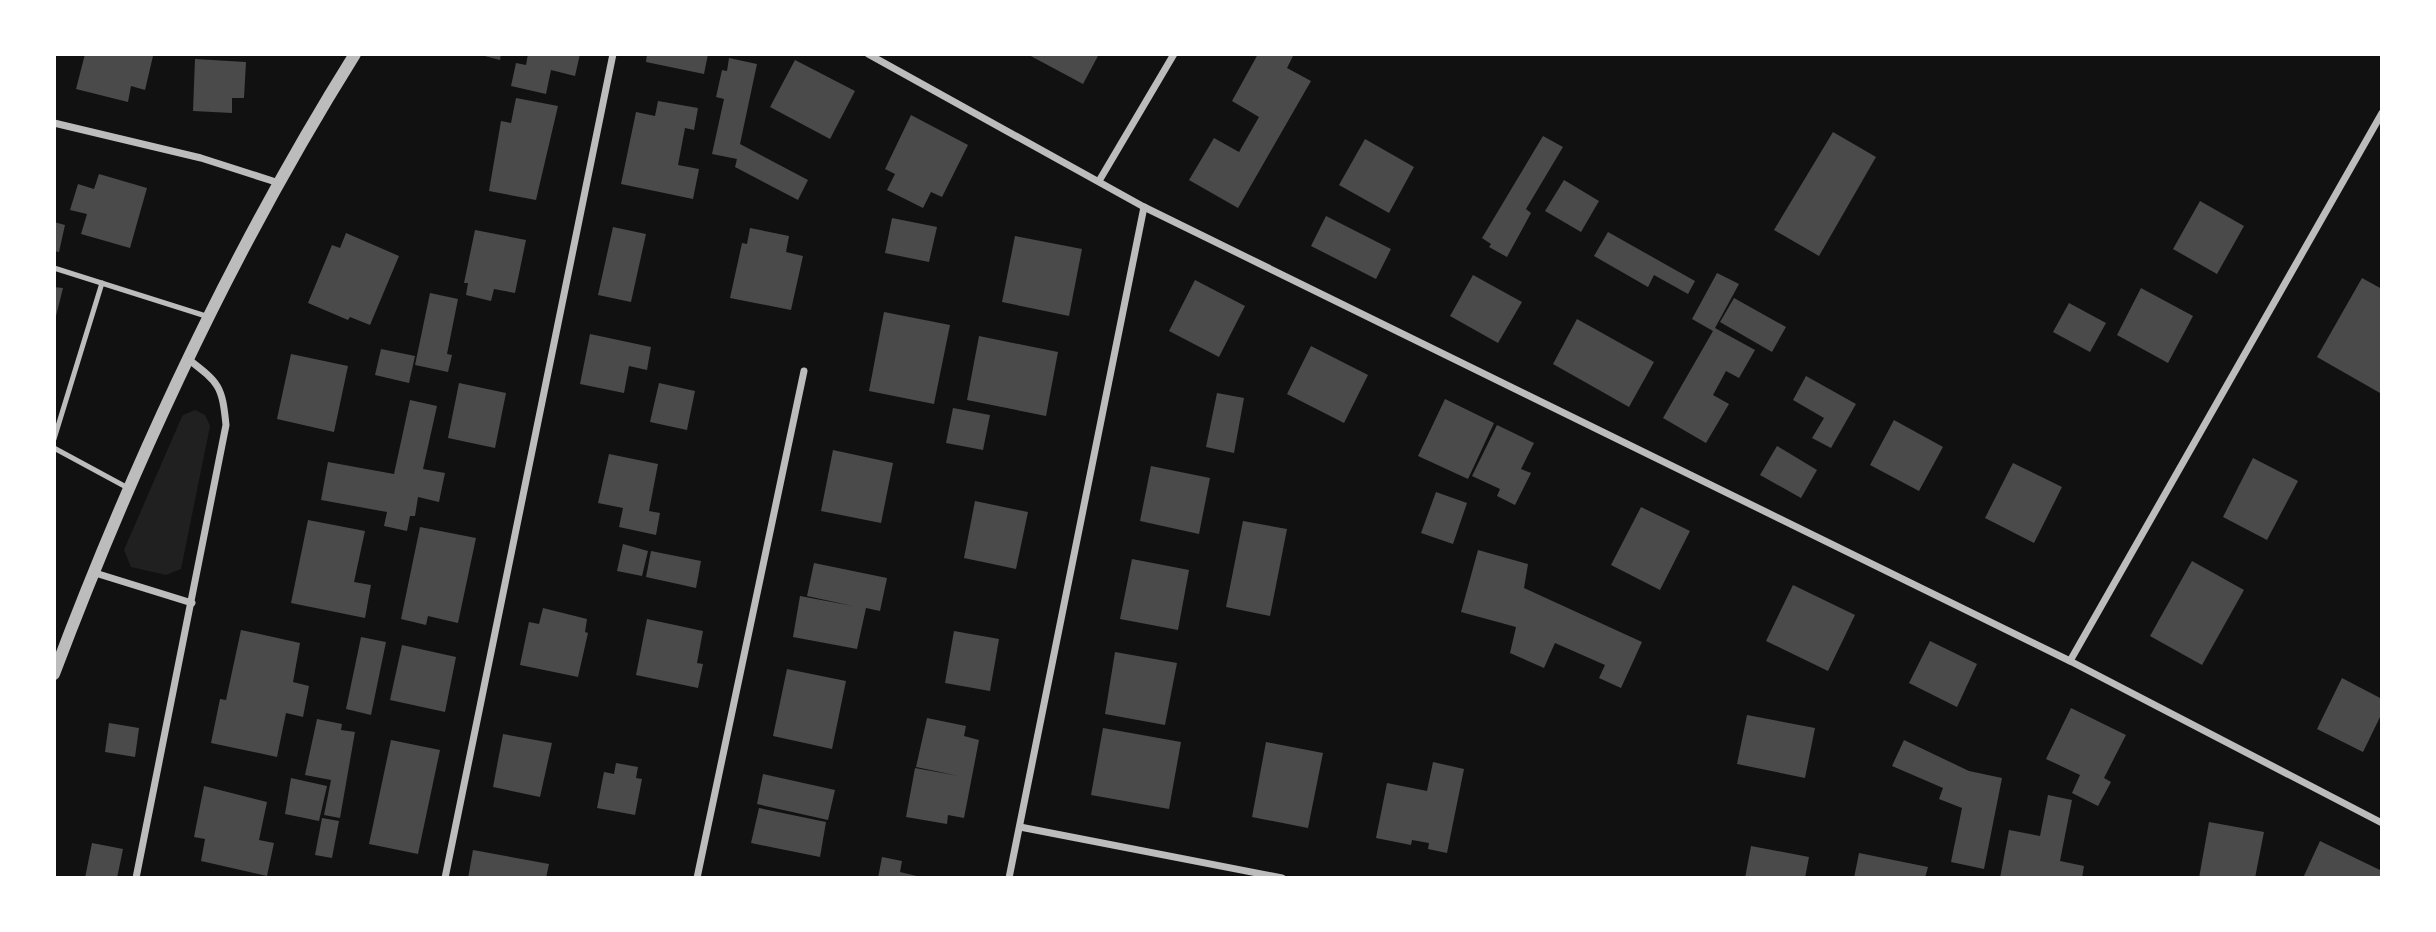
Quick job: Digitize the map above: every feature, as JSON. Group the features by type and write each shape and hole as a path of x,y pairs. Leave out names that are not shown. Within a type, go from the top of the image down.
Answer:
{"street":[{"path":"54,674 92,572 188,359 279,183 355,54"},
{"path":"445,878 613,54"},
{"path":"868,54 1144,206 2070,661 2382,823"},
{"path":"1099,181 1174,54"},
{"path":"2070,661 2382,113"},
{"path":"54,123 201,158 279,183"},
{"path":"1009,878 1144,206"},
{"path":"136,878 226,425 224,398 215,380 188,359"},
{"path":"697,878 804,371"},
{"path":"92,572 192,603"},
{"path":"1020,827 1282,878"}],"lane":[{"path":"54,268 209,317"},
{"path":"54,439 102,283"},
{"path":"54,447 128,488"}],"shaded area":[{"path":"195,410 205,415 210,426 181,569 166,575 131,567 124,550 183,415"}],"building":[{"path":"85,54 153,56 145,90 131,86 128,102 76,89"},
{"path":"477,54 501,54 500,60"},
{"path":"528,54 580,54 575,76 551,70 546,94 511,86 516,63 526,65"},
{"path":"647,54 708,54 704,74 646,62"},
{"path":"1027,54 1099,54 1083,84"},
{"path":"1258,54 1294,54 1287,68 1311,81 1238,208 1189,180 1214,138 1239,152 1259,117 1232,101"},
{"path":"729,58 757,64 740,144 808,180 798,200 735,167 737,159 712,154 724,99 716,97 722,70 727,71"},
{"path":"195,59 246,62 244,98 232,98 232,113 193,111"},
{"path":"795,60 855,91 830,139 770,107"},
{"path":"516,98 558,106 536,200 489,191 501,121 511,123"},
{"path":"658,101 698,108 694,130 685,128 678,165 699,169 693,199 621,184 636,112 655,116"},
{"path":"911,115 968,145 942,197 931,192 923,208 887,190 895,174 885,169"},
{"path":"1833,132 1876,157 1819,256 1774,230"},
{"path":"1543,136 1563,147 1526,209 1531,213 1507,257 1489,247 1491,244 1482,238"},
{"path":"1365,139 1414,167 1389,213 1339,185"},
{"path":"99,174 147,188 130,248 81,234 87,214 70,210 78,184 94,189"},
{"path":"1564,180 1599,201 1581,232 1545,211"},
{"path":"2200,201 2244,226 2217,274 2173,249"},
{"path":"1326,216 1391,249 1376,279 1311,246"},
{"path":"892,218 937,227 929,262 885,253"},
{"path":"54,222 65,225 59,252 54,251"},
{"path":"613,227 646,234 631,302 598,295"},
{"path":"750,228 789,236 786,252 803,256 791,310 730,298 742,243 747,244"},
{"path":"475,230 526,240 515,293 494,289 491,301 466,295 468,283 464,283"},
{"path":"1608,232 1695,281 1688,294 1654,275 1648,287 1594,256"},
{"path":"346,233 399,256 370,325 350,317 348,320 308,303 332,245 340,248"},
{"path":"1015,236 1082,249 1069,316 1002,302"},
{"path":"1717,273 1739,284 1715,328 1755,350 1739,378 1726,371 1713,395 1729,404 1706,443 1663,418 1713,331 1692,319"},
{"path":"1473,275 1522,302 1498,343 1450,316"},
{"path":"2362,278 2382,289 2380,393 2317,357"},
{"path":"1195,280 1245,306 1219,357 1169,331"},
{"path":"54,287 63,288 55,320 54,320"},
{"path":"2141,288 2193,316 2168,363 2117,335"},
{"path":"430,293 458,299 447,354 452,355 448,372 415,365"},
{"path":"1734,298 1786,327 1772,352 1720,322"},
{"path":"2069,303 2106,323 2090,352 2053,332"},
{"path":"884,312 950,325 934,404 869,391"},
{"path":"1577,319 1654,362 1629,407 1553,364"},
{"path":"590,334 651,347 647,370 629,366 624,393 580,384"},
{"path":"979,336 1058,352 1046,416 967,400"},
{"path":"1311,346 1368,375 1344,423 1287,394"},
{"path":"381,349 415,356 409,383 375,375"},
{"path":"291,354 348,366 334,432 277,419"},
{"path":"1806,376 1856,404 1831,448 1812,438 1824,418 1793,400"},
{"path":"459,383 506,393 495,448 448,438"},
{"path":"659,383 695,391 687,430 650,422"},
{"path":"1217,393 1244,398 1234,453 1206,447"},
{"path":"1445,399 1494,423 1468,479 1418,456"},
{"path":"410,400 437,406 423,469 445,473 439,502 418,497 415,516 410,516 407,531 384,526 387,512 321,500 328,462 394,474"},
{"path":"953,408 990,415 983,450 946,443"},
{"path":"1894,420 1943,447 1919,491 1870,465"},
{"path":"1497,425 1534,443 1521,469 1531,473 1515,505 1497,496 1500,489 1472,476"},
{"path":"1777,446 1817,470 1801,498 1760,475"},
{"path":"833,450 893,463 881,523 821,511"},
{"path":"609,454 658,464 649,511 660,513 656,535 619,527 623,508 598,503"},
{"path":"2253,458 2298,481 2267,540 2223,517"},
{"path":"2013,463 2062,487 2034,543 1985,518"},
{"path":"1151,466 1210,478 1199,534 1140,521"},
{"path":"1436,492 1467,503 1453,544 1421,533"},
{"path":"975,501 1028,512 1016,569 964,558"},
{"path":"1641,507 1690,531 1660,590 1611,565"},
{"path":"308,520 365,531 354,582 371,585 365,618 291,603"},
{"path":"1243,521 1287,529 1270,616 1226,607"},
{"path":"420,527 476,538 458,623 428,616 426,625 401,619"},
{"path":"623,544 648,551 642,576 617,571"},
{"path":"1478,550 1528,564 1524,588 1642,642 1621,688 1599,678 1605,665 1555,643 1544,668 1510,653 1516,627 1461,612"},
{"path":"651,551 701,561 696,588 646,577"},
{"path":"1132,559 1189,570 1178,630 1120,619"},
{"path":"2192,561 2244,590 2202,665 2150,636"},
{"path":"814,563 887,578 880,611 866,608 857,649 793,637 800,596 853,606 807,596"},
{"path":"1793,585 1855,615 1828,671 1766,641"},
{"path":"543,608 587,619 585,632 588,633 578,677 520,665 529,622 539,624"},
{"path":"647,619 703,631 697,663 703,664 698,688 636,675"},
{"path":"241,630 300,643 293,682 309,686 303,717 286,713 277,757 211,743 220,699 226,700"},
{"path":"954,631 999,639 990,691 945,683"},
{"path":"361,637 386,642 371,715 346,709"},
{"path":"1930,641 1977,664 1957,707 1909,683"},
{"path":"402,645 456,657 445,712 390,700"},
{"path":"1115,652 1177,663 1165,725 1105,714"},
{"path":"787,669 846,681 832,749 773,736"},
{"path":"2342,678 2382,699 2382,713 2363,752 2317,729"},
{"path":"2071,708 2126,735 2104,778 2111,782 2098,806 2072,793 2080,775 2046,759"},
{"path":"1747,715 1815,728 1805,778 1737,764"},
{"path":"927,718 966,726 964,736 979,740 964,818 948,815 947,824 906,817 915,768 959,776 916,767"},
{"path":"317,719 342,724 341,730 355,732 340,818 324,815 331,780 305,775"},
{"path":"109,723 139,728 135,757 105,752"},
{"path":"1103,728 1181,742 1169,809 1091,795"},
{"path":"503,734 552,743 540,797 493,787"},
{"path":"391,740 440,750 418,854 369,844"},
{"path":"1904,740 1969,771 2002,778 1984,869 1951,862 1962,808 1939,799 1943,788 1892,766"},
{"path":"1266,742 1323,753 1308,828 1252,817"},
{"path":"1433,762 1464,769 1447,853 1428,849 1429,843 1412,840 1411,845 1376,838 1387,783 1427,791"},
{"path":"616,763 638,767 636,778 642,779 635,815 597,808 604,772 614,774"},
{"path":"763,774 835,790 828,820 757,804"},
{"path":"291,778 327,786 319,821 285,814"},
{"path":"204,786 267,802 259,840 274,843 267,876 201,861 205,839 194,837"},
{"path":"2048,795 2072,800 2060,861 2084,866 2082,878 2000,878 2009,830 2040,836"},
{"path":"759,808 826,822 820,857 751,843"},
{"path":"322,818 339,821 332,858 315,855"},
{"path":"2209,822 2264,832 2255,878 2199,878"},
{"path":"2320,841 2382,871 2382,878 2303,878"},
{"path":"92,843 123,849 117,878 85,878"},
{"path":"1751,846 1809,857 1805,878 1745,878"},
{"path":"473,850 549,864 546,878 468,878"},
{"path":"1859,853 1928,867 1925,878 1854,878"},
{"path":"882,857 902,861 900,872 925,878 878,878"}]}
